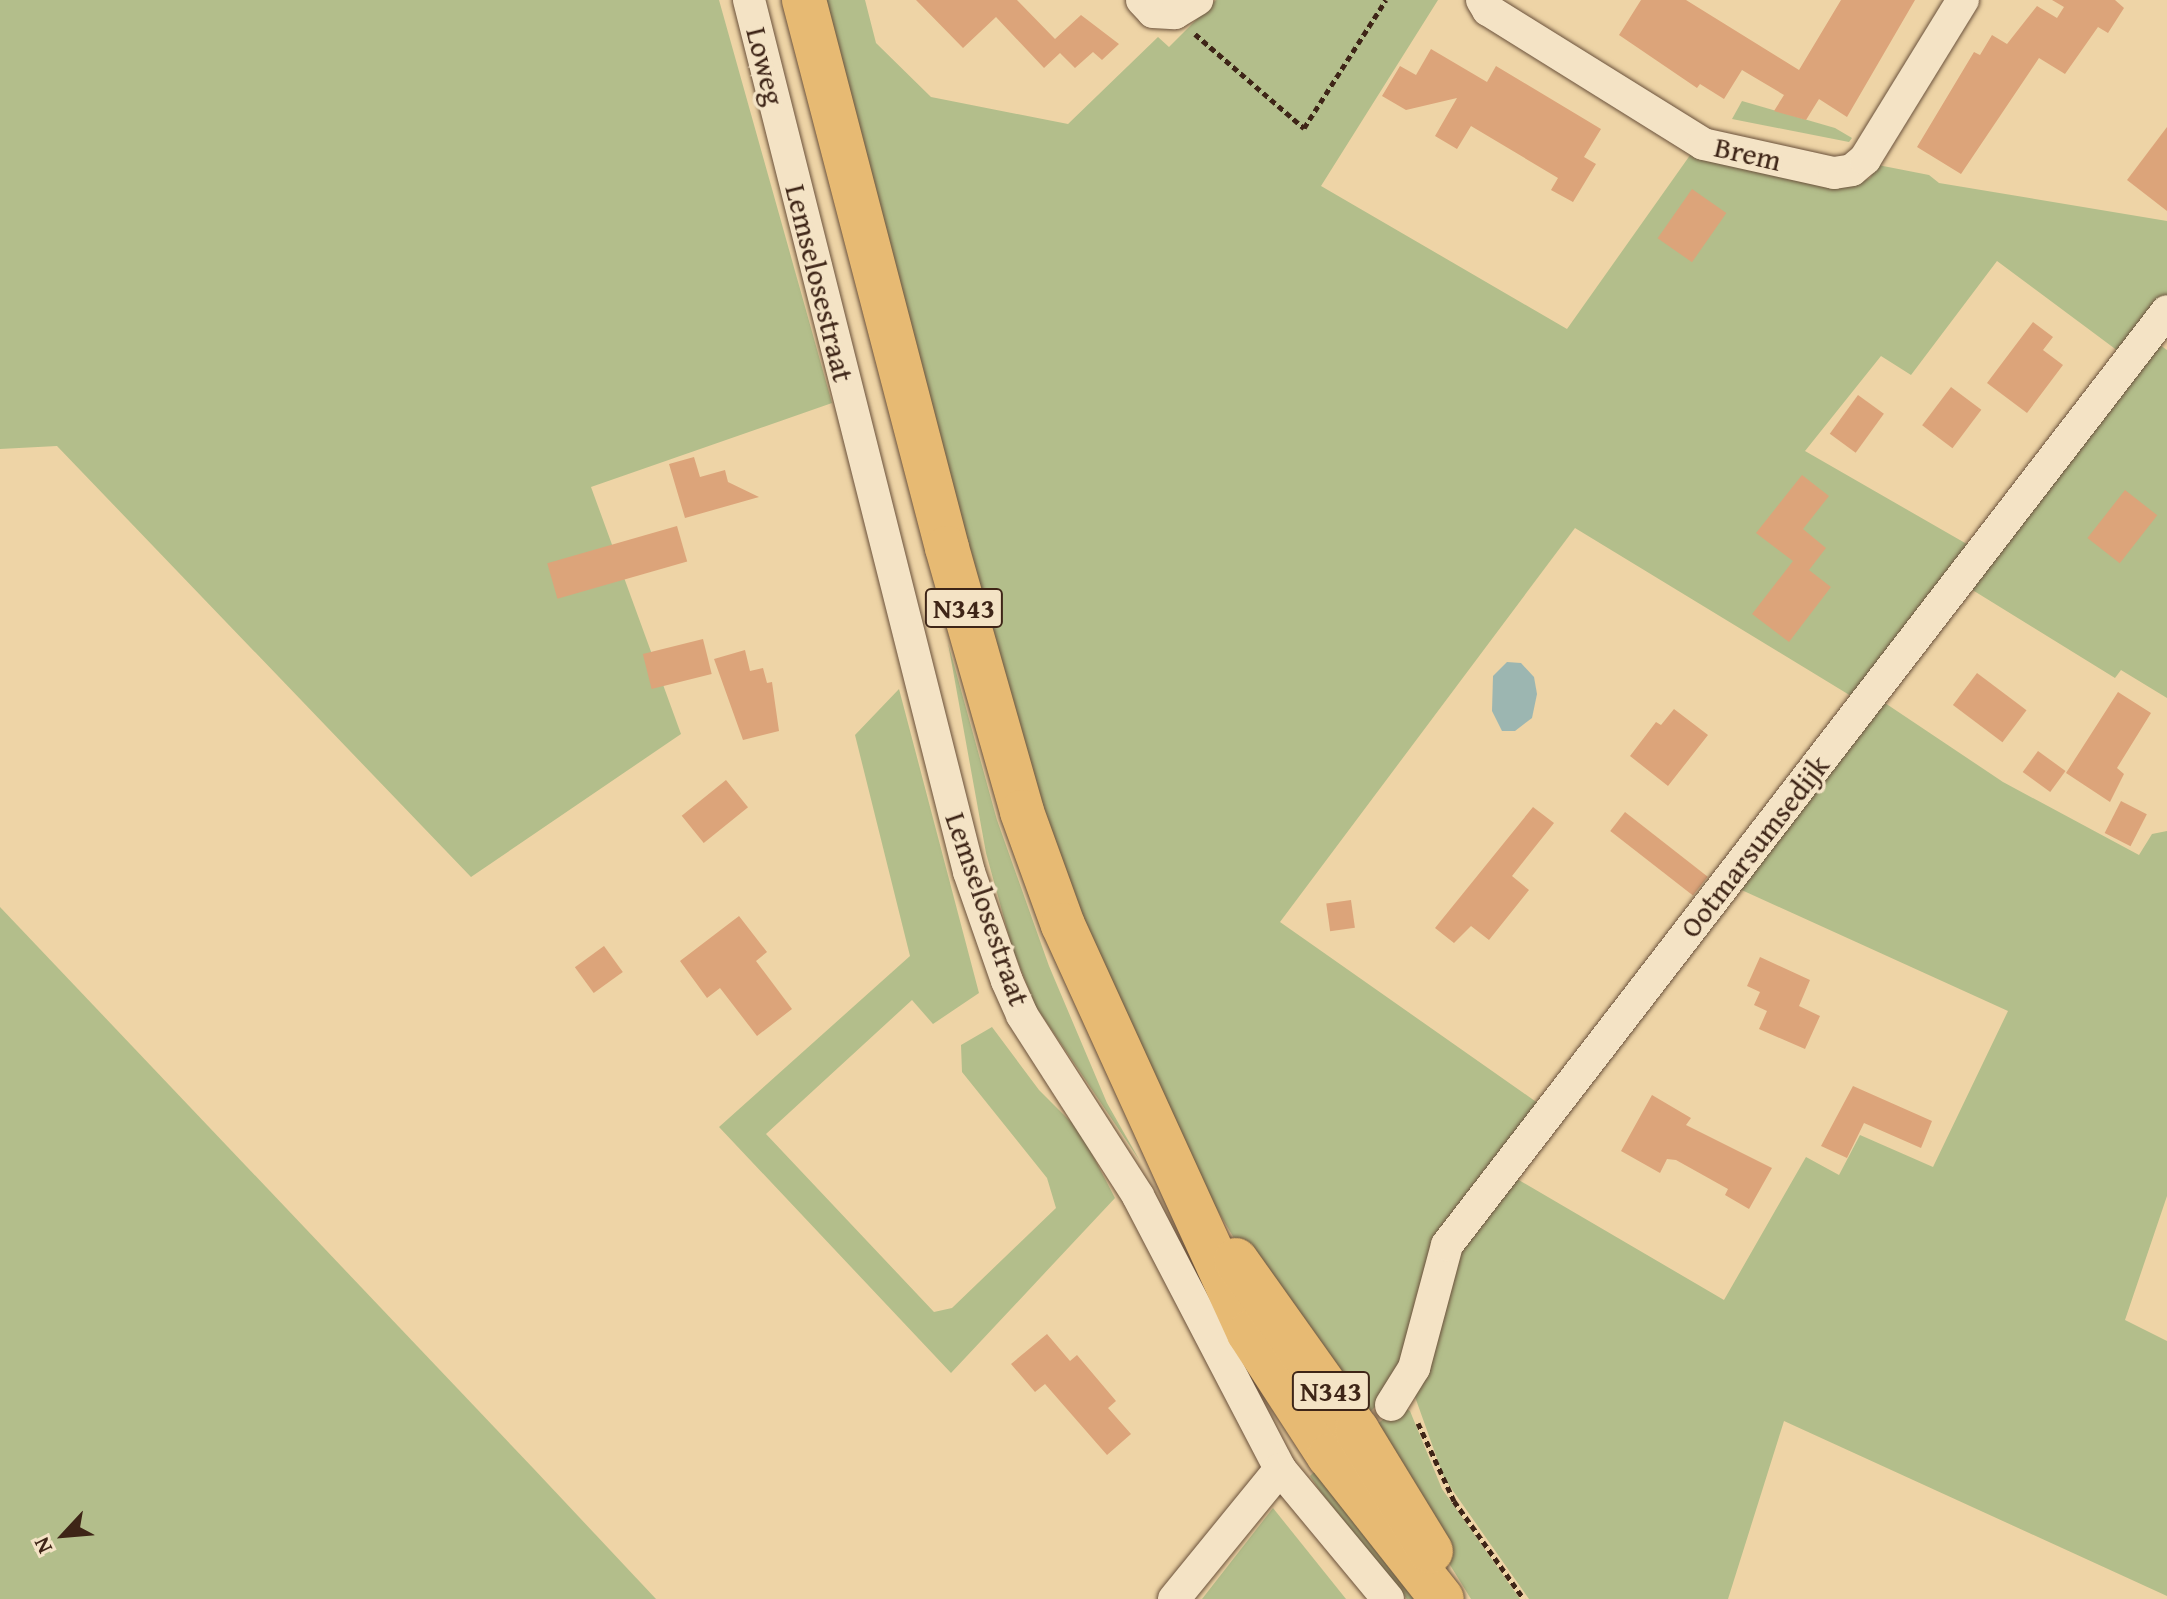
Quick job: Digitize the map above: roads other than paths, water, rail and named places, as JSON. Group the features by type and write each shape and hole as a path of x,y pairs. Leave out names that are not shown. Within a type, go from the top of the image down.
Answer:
{"main road":[{"name":"N343","path":"804,0 882,309 1022,812 1094,1002 1187,1194 1249,1333 1329,1456 1442,1599"},
{"name":"N343","path":"1187,1194 1357,1430 1456,1599"}],"street":[{"name":"Loweg","path":"749,0 783,132"},
{"path":"1142,0 1153,12 1186,7"},
{"name":"Brem","path":"1482,0 1488,10 1703,144 1834,173 1852,170 1865,159 1963,0"},
{"name":"Lemselosestraat","path":"783,132 969,872 1007,981 1022,1015 1138,1196 1280,1469 1388,1599"},
{"name":"Ootmarsumsedijk","path":"1397,1398 1447,1245 2167,311"},
{"path":"1174,1599 1280,1469"}],"water":[{"path":"1507,662 1521,663 1534,677 1537,694 1532,718 1515,731 1502,731 1492,711 1493,676"}]}
